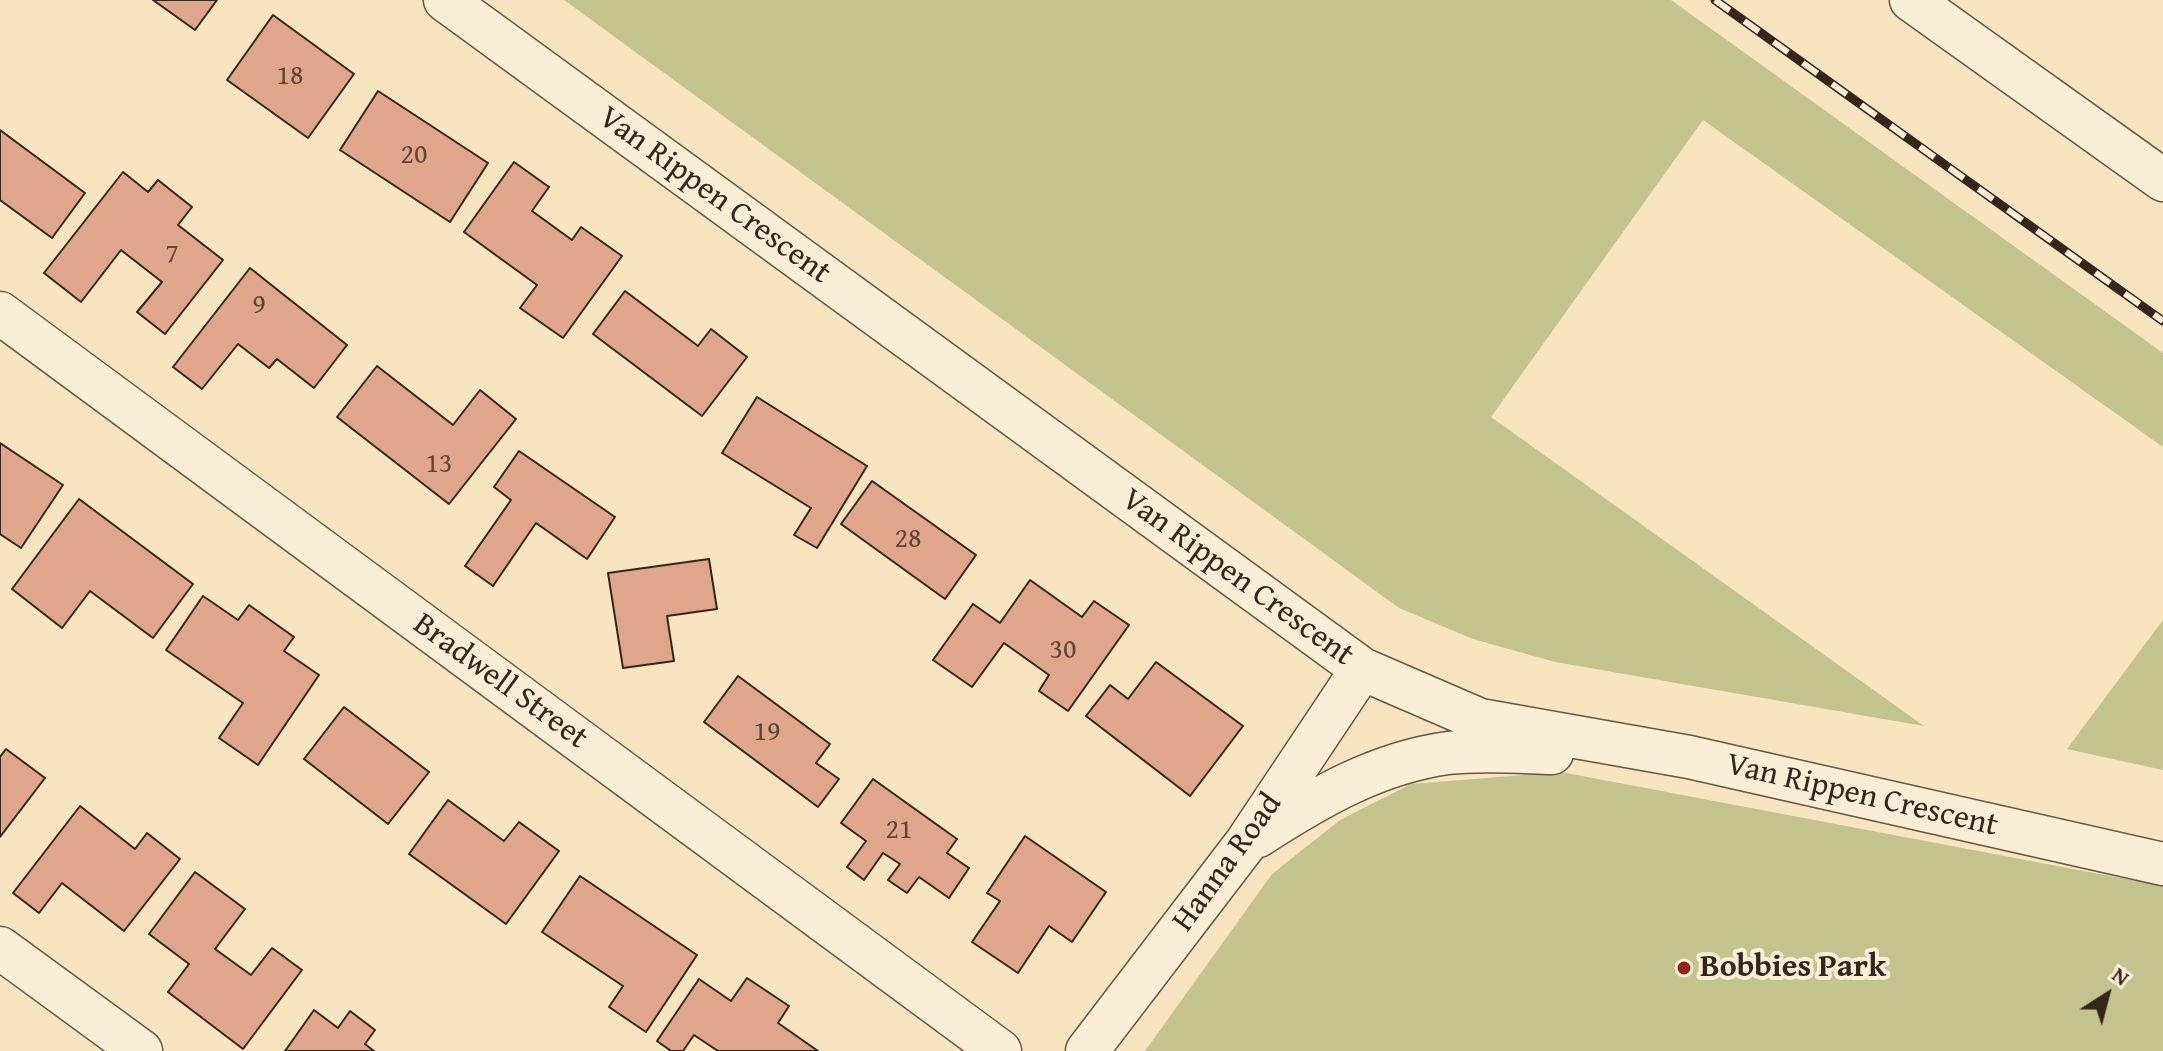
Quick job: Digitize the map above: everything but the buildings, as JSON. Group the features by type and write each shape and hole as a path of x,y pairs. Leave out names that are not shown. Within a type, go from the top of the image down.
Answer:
{"street":[{"name":"Van Rippen Crescent","path":"445,0 1362,669 1480,720 1689,757 2163,864"},
{"path":"1911,0 2163,180"},
{"name":"Bradwell Street","path":"0,313 1000,1051"},
{"name":"Hanna Road","path":"1087,1051 1246,843 1362,669"},
{"path":"1246,843 1343,784 1388,767 1447,753 1689,757"},
{"path":"0,948 141,1051"}],"green space":[{"path":"564,0 1671,0 2163,353 2163,447 1703,120 1491,417 1924,726 1555,662 1473,639 1399,608"},
{"path":"2163,620 2163,770 2067,749"},
{"name":"Bobbies Park","path":"1561,772 2163,886 2163,1051 1145,1051 1272,874 1340,820 1411,784"}],"railway":[{"path":"1715,0 2163,321"}],"place":[{"name":"Bobbies Park","path":"1684,968"}]}
